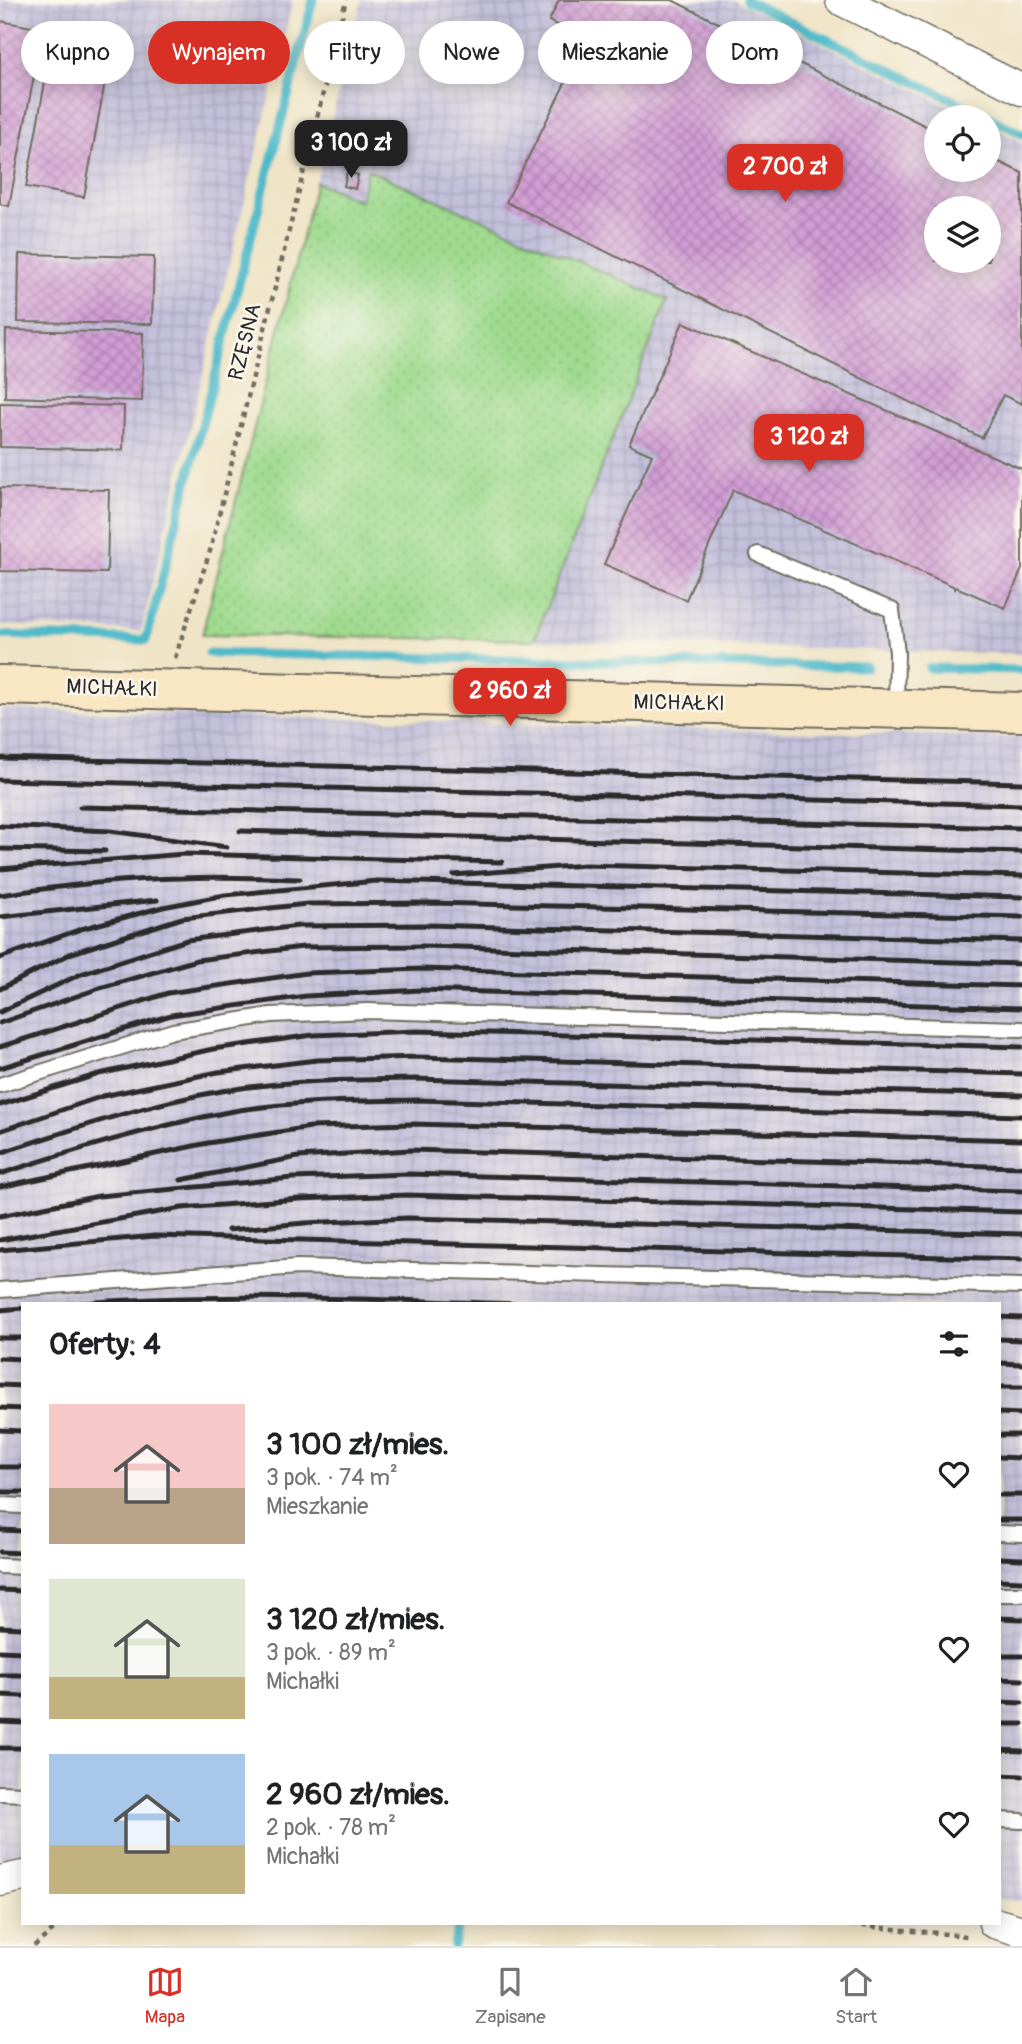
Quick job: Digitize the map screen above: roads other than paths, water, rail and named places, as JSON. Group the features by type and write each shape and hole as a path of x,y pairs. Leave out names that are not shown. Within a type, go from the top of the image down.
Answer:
{"street":[{"path":"841,0 1022,90"},
{"name":"MICHAŁKI","path":"0,685 1022,712"},
{"path":"0,1881 21,1876"},
{"path":"982,1930 1022,1931"}],"lane":[{"path":"758,554 892,610 897,653 896,709"},
{"path":"0,1085 173,1031 271,1015 367,1011 1022,1029"},
{"path":"0,1290 298,1267 1022,1286"},
{"path":"0,1505 21,1506"},
{"path":"1001,1533 1022,1534"},
{"path":"0,1566 21,1567"},
{"path":"1001,1594 1022,1594"},
{"path":"0,1793 21,1794"},
{"path":"1001,1820 1022,1821"}],"waterway":[{"path":"0,635 146,640 313,0"},
{"path":"746,0 963,105"},
{"path":"1001,123 1022,134"},
{"path":"209,653 867,667"},
{"path":"929,668 1022,670"},
{"path":"454,1946 458,1925"}],"railway":[{"path":"0,758 1022,783"},
{"path":"0,780 1022,805"},
{"path":"80,807 1022,828"},
{"path":"0,826 110,831 227,847"},
{"path":"240,831 1022,852"},
{"path":"0,849 105,851"},
{"path":"0,869 184,854 502,862"},
{"path":"454,875 585,865 1022,876"},
{"path":"0,895 136,880 211,877 300,879"},
{"path":"0,958 81,929 163,907 225,895 377,881 1022,897"},
{"path":"0,917 157,900"},
{"path":"0,989 72,953 182,918 307,904 429,903 1022,917"},
{"path":"0,1012 81,974 187,940 298,926 426,925 1022,941"},
{"path":"0,1023 100,988 197,960 303,947 424,946 1022,964"},
{"path":"0,1047 168,993 307,973 422,969 1022,986"},
{"path":"0,1068 171,1015 306,996 421,990 1022,1008"},
{"path":"0,1105 99,1074 213,1049 313,1035 417,1031 1022,1047"},
{"path":"0,1131 103,1096 218,1072 317,1060 418,1057 1022,1074"},
{"path":"0,1153 110,1118 194,1096 246,1087 318,1081 415,1079 1022,1095"},
{"path":"0,1174 56,1156 199,1118 251,1108 321,1102 415,1100 1022,1116"},
{"path":"0,1187 208,1143 311,1127 412,1124 1022,1140"},
{"path":"181,1180 298,1157 409,1150 1022,1167"},
{"path":"0,1216 99,1196 293,1178 409,1174 1022,1191"},
{"path":"0,1240 182,1208 299,1199 407,1195 1022,1212"},
{"path":"228,1230 408,1218 1022,1234"},
{"path":"0,1250 155,1236 1022,1259"},
{"path":"98,1302 240,1297 457,1302"},
{"path":"0,1310 21,1308"},
{"path":"1001,1317 1022,1318"},
{"path":"0,1338 21,1338"},
{"path":"1001,1339 1022,1340"},
{"path":"0,1358 21,1359"},
{"path":"1001,1363 1022,1364"},
{"path":"0,1385 21,1386"},
{"path":"1001,1387 1022,1387"},
{"path":"0,1408 21,1409"},
{"path":"1001,1413 1022,1414"},
{"path":"0,1430 21,1431"},
{"path":"1001,1435 1022,1435"},
{"path":"1001,1457 1022,1458"},
{"path":"0,1467 21,1467"},
{"path":"0,1492 21,1492"},
{"path":"1001,1495 1022,1495"},
{"path":"1001,1520 1022,1520"},
{"path":"0,1530 21,1531"},
{"path":"0,1552 21,1553"},
{"path":"1001,1558 1022,1559"},
{"path":"1001,1580 1022,1581"},
{"path":"0,1590 21,1591"},
{"path":"1001,1618 1022,1619"},
{"path":"0,1627 21,1628"},
{"path":"0,1651 21,1652"},
{"path":"1001,1656 1022,1656"},
{"path":"0,1675 21,1675"},
{"path":"1001,1679 1022,1680"},
{"path":"0,1695 21,1696"},
{"path":"1001,1702 1022,1703"},
{"path":"0,1722 21,1723"},
{"path":"1001,1724 1022,1724"},
{"path":"0,1748 21,1748"},
{"path":"1001,1750 1022,1751"},
{"path":"1001,1775 1022,1776"}]}
